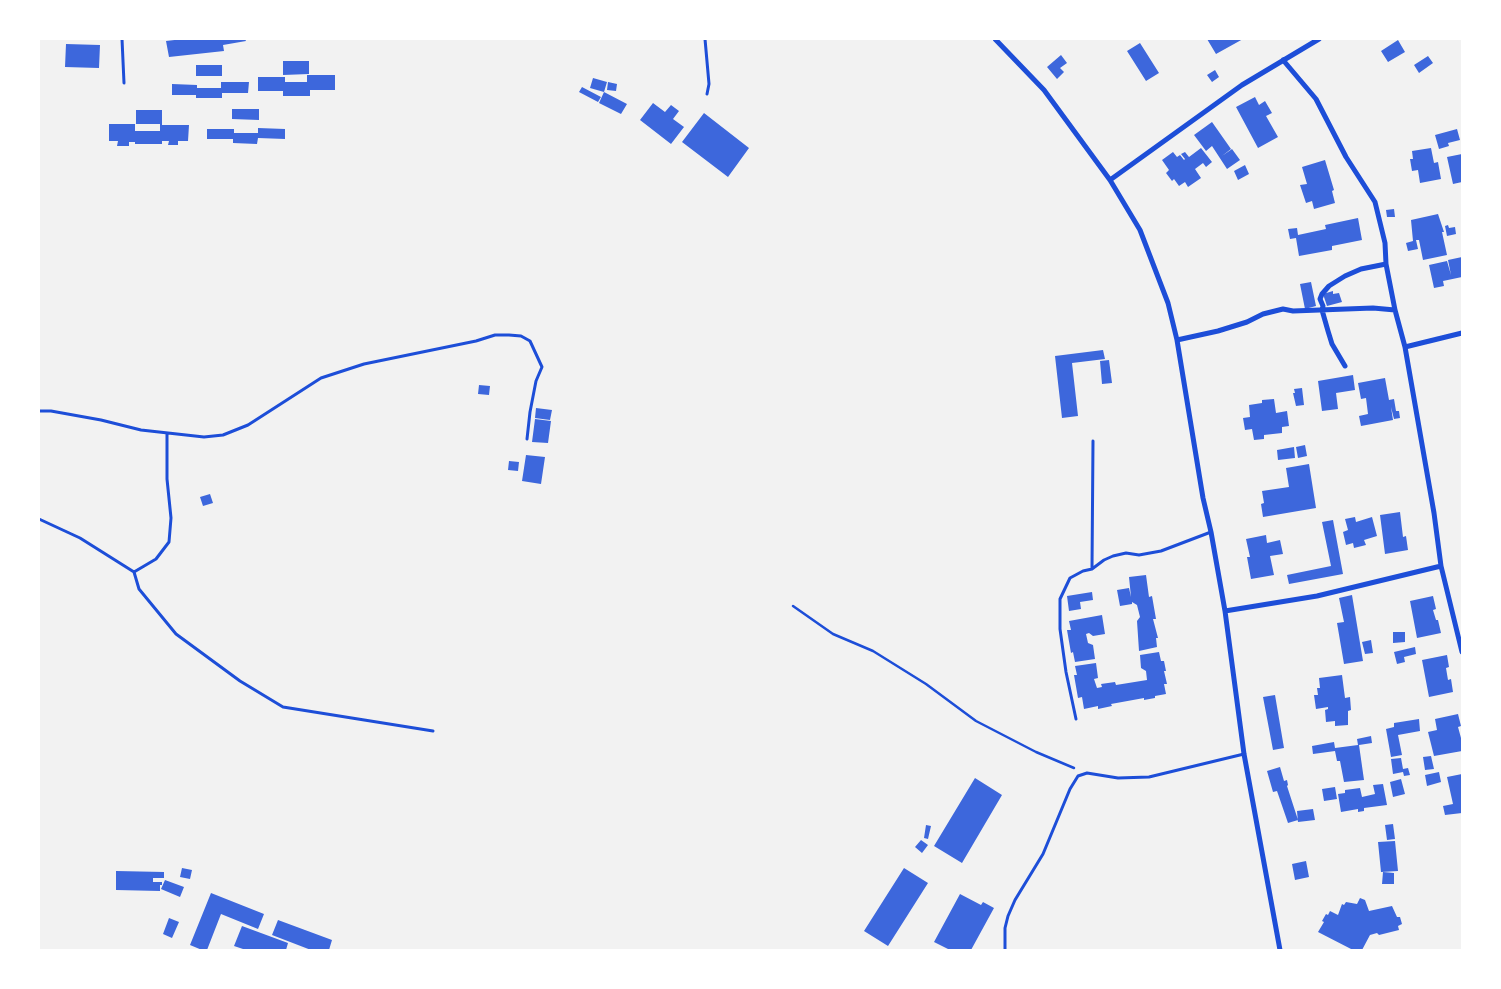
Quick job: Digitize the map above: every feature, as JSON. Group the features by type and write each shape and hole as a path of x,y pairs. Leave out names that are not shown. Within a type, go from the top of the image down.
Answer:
{"street":[{"path":"995,39 1044,90 1110,180 1140,230 1168,302 1177,340 1203,498 1225,611 1244,754 1280,950"},
{"path":"1110,180 1198,114 1319,39"},
{"path":"1283,60 1316,99 1346,157 1375,202 1385,243 1386,264 1395,310 1405,347 1441,566 1462,652"},
{"path":"1345,366 1332,344 1322,310 1323,306 1320,299 1322,294 1329,286 1345,276 1361,269 1386,264"},
{"path":"1177,340 1247,322 1262,314 1283,309 1373,308 1395,310"},
{"path":"1405,347 1462,333"},
{"path":"1225,611 1317,596 1441,566"}],"lane":[{"path":"122,39 124,83"},
{"path":"705,39 710,84 707,94"},
{"path":"39,411 51,411 101,420 141,430 204,437 223,435 248,425 321,378 364,364 495,335 509,334 521,336 530,341 542,367 536,381 528,439"},
{"path":"134,572 156,558 168,542 171,518 167,479 167,433"},
{"path":"1092,441 1092,569"},
{"path":"39,519 80,538 134,572 139,589 176,634 240,681 283,707 433,731"},
{"path":"1076,719 1066,672 1060,629 1060,598 1070,578 1083,571 1092,569 1113,556 1126,552 1139,555 1161,551 1211,532"},
{"path":"1005,950 1005,928 1011,908 1043,854 1070,789 1078,776 1087,773 1118,778 1149,777 1244,754"}],"path":[{"path":"793,606 833,634 873,651 918,679 976,721 1036,752 1087,773"}],"building":[{"path":"183,39 245,39 246,41 223,45 224,51 169,57 166,41"},
{"path":"1207,39 1243,39 1216,54"},
{"path":"1398,40 1405,52 1388,62 1381,51"},
{"path":"1140,43 1159,73 1146,81 1127,51"},
{"path":"66,44 100,45 99,68 65,67"},
{"path":"1061,55 1067,63 1060,68 1064,72 1057,79 1047,67"},
{"path":"1428,56 1433,63 1419,73 1414,65"},
{"path":"283,61 309,61 309,74 283,75"},
{"path":"196,65 222,65 222,76 196,76"},
{"path":"1215,70 1219,77 1212,82 1207,75"},
{"path":"307,75 335,75 335,90 310,90 310,96 283,96 283,91 258,91 258,77 285,77 285,82 307,82"},
{"path":"593,78 607,82 604,92 590,88"},
{"path":"221,82 249,82 248,93 222,93 222,98 196,98 196,95 172,95 172,84 197,85 197,88 221,88"},
{"path":"608,82 617,84 616,91 607,90"},
{"path":"582,87 601,97 598,102 579,92"},
{"path":"604,92 627,104 621,114 599,103"},
{"path":"1255,97 1259,105 1265,101 1272,113 1266,116 1278,137 1258,148 1236,107"},
{"path":"653,103 665,112 671,105 679,111 673,119 684,127 671,144 640,120"},
{"path":"232,109 259,109 259,120 232,119"},
{"path":"136,110 162,110 162,125 189,125 188,141 178,141 178,145 168,145 169,141 162,141 162,144 135,144 135,142 129,142 129,146 117,146 118,141 109,141 109,124 135,124 135,131 160,131 160,124 136,124"},
{"path":"704,113 749,148 728,177 682,142"},
{"path":"1212,122 1231,149 1222,156 1232,149 1240,160 1227,169 1212,146 1206,151 1194,135"},
{"path":"258,128 285,129 285,139 258,138 257,144 233,143 233,139 207,139 207,129 234,129 234,133 258,133"},
{"path":"1457,129 1460,140 1448,143 1449,146 1439,149 1435,135"},
{"path":"1201,148 1212,162 1206,167 1203,163 1195,169 1201,178 1188,187 1185,182 1179,186 1174,179 1172,181 1166,173 1169,170 1162,160 1173,152 1177,157 1180,155 1184,160 1181,154 1185,152 1189,157"},
{"path":"1431,148 1434,163 1438,162 1441,179 1420,183 1418,170 1412,171 1410,159 1413,159 1412,151"},
{"path":"1462,154 1462,182 1453,184 1447,157"},
{"path":"1325,160 1334,190 1332,191 1335,203 1314,209 1312,201 1306,203 1300,185 1307,184 1302,167"},
{"path":"1245,165 1249,174 1238,180 1234,171"},
{"path":"1394,209 1395,217 1387,217 1386,210"},
{"path":"1438,214 1444,232 1442,232 1447,255 1423,260 1419,240 1416,240 1418,249 1408,251 1406,243 1413,241 1411,220"},
{"path":"1358,218 1362,240 1332,246 1332,250 1299,256 1296,238 1290,239 1288,229 1297,228 1298,235 1326,229 1325,225"},
{"path":"1448,225 1449,228 1455,227 1456,234 1447,236 1445,226"},
{"path":"1462,257 1462,277 1443,281 1444,286 1434,288 1429,265 1447,261 1451,275 1448,260"},
{"path":"1311,282 1316,306 1305,309 1300,284"},
{"path":"1333,291 1333,294 1339,293 1342,302 1327,306 1323,294"},
{"path":"1103,350 1105,359 1072,363 1078,416 1062,418 1055,356"},
{"path":"1109,360 1112,383 1102,384 1100,361"},
{"path":"1353,375 1355,390 1336,393 1338,409 1322,411 1318,381"},
{"path":"1385,378 1389,400 1394,399 1396,411 1399,411 1400,418 1394,419 1391,407 1393,420 1361,426 1359,416 1368,414 1366,398 1361,399 1358,383"},
{"path":"479,385 490,386 489,395 478,394"},
{"path":"1302,388 1304,405 1296,406 1294,389"},
{"path":"1274,399 1276,413 1287,411 1289,426 1282,427 1282,433 1264,435 1264,439 1254,440 1252,429 1245,430 1243,418 1250,417 1249,405 1262,403 1262,400"},
{"path":"536,408 552,410 550,420 535,418"},
{"path":"535,419 551,421 548,443 532,442"},
{"path":"1305,445 1307,456 1298,458 1296,447"},
{"path":"1294,447 1295,458 1278,460 1277,450"},
{"path":"526,455 545,457 541,484 522,481"},
{"path":"509,461 519,462 518,471 508,470"},
{"path":"1309,464 1316,508 1263,517 1261,504 1264,503 1262,491 1289,487 1286,468"},
{"path":"210,494 213,503 203,506 200,497"},
{"path":"1400,512 1403,537 1406,536 1408,550 1385,554 1380,515"},
{"path":"1355,517 1356,522 1372,517 1377,536 1364,540 1366,545 1354,548 1353,543 1346,545 1343,532 1348,530 1345,519"},
{"path":"1333,520 1343,574 1289,584 1287,575 1331,566 1322,522"},
{"path":"1266,535 1267,543 1280,540 1283,554 1270,556 1274,575 1251,579 1247,557 1250,557 1246,539"},
{"path":"1146,575 1149,597 1152,596 1156,619 1153,619 1158,638 1156,638 1157,647 1139,651 1137,621 1140,617 1137,605 1132,602 1132,604 1120,606 1117,590 1129,588 1131,597 1129,577"},
{"path":"1092,592 1093,600 1080,602 1081,609 1069,611 1067,596"},
{"path":"1352,595 1363,661 1344,664 1337,623 1344,622 1339,598"},
{"path":"1433,596 1436,609 1433,610 1441,633 1417,638 1410,601"},
{"path":"1102,615 1105,634 1093,636 1089,633 1086,634 1088,643 1093,645 1095,659 1075,662 1073,652 1071,653 1067,630 1071,630 1069,621"},
{"path":"1393,632 1405,632 1405,642 1393,643"},
{"path":"1371,640 1373,653 1365,654 1362,642"},
{"path":"1415,647 1416,654 1404,657 1405,662 1397,664 1394,652"},
{"path":"1159,652 1161,661 1164,661 1166,671 1164,671 1167,684 1164,684 1166,694 1144,700 1144,698 1111,704 1112,706 1098,709 1098,706 1084,709 1082,697 1078,698 1074,675 1077,675 1075,666 1096,663 1098,678 1094,679 1097,688 1102,687 1101,684 1115,682 1116,685 1147,680 1146,671 1141,668 1140,655"},
{"path":"1447,655 1449,667 1446,668 1448,680 1451,679 1453,692 1429,697 1422,660"},
{"path":"1342,675 1345,698 1350,697 1351,710 1348,711 1348,725 1335,726 1335,721 1326,722 1325,710 1328,707 1316,709 1314,695 1318,695 1317,688 1320,688 1319,678"},
{"path":"1275,695 1284,748 1273,750 1263,697"},
{"path":"1458,714 1461,726 1458,727 1462,738 1462,751 1434,756 1428,732 1437,730 1435,719"},
{"path":"1419,719 1420,731 1398,735 1402,755 1391,757 1386,729 1394,727 1394,723"},
{"path":"1371,736 1372,743 1359,745 1364,780 1344,782 1340,761 1337,761 1335,751 1313,754 1312,746 1334,742 1335,748 1358,745 1357,739"},
{"path":"1431,756 1434,769 1425,770 1423,757"},
{"path":"1401,758 1403,769 1408,768 1410,775 1404,776 1403,772 1393,774 1391,759"},
{"path":"1280,767 1284,781 1287,780 1287,786 1298,820 1288,823 1277,791 1273,792 1267,771"},
{"path":"1439,772 1441,782 1427,786 1425,775"},
{"path":"1462,774 1462,813 1445,815 1443,806 1453,804 1447,777"},
{"path":"975,778 1002,795 962,863 934,846"},
{"path":"1401,779 1405,794 1393,797 1390,782"},
{"path":"1383,784 1387,805 1364,808 1364,811 1358,812 1358,809 1341,812 1338,794 1345,793 1345,790 1360,788 1362,797 1375,794 1373,785"},
{"path":"1335,787 1337,799 1324,801 1322,789"},
{"path":"1313,809 1315,820 1298,822 1297,811"},
{"path":"1393,824 1395,839 1387,840 1385,825"},
{"path":"926,825 931,826 928,839 924,838"},
{"path":"921,840 928,845 922,853 915,847"},
{"path":"1395,841 1398,871 1381,872 1378,842"},
{"path":"1306,861 1309,877 1295,880 1292,864"},
{"path":"182,868 192,870 190,879 180,877"},
{"path":"904,868 928,883 888,946 864,931"},
{"path":"116,871 164,872 164,878 153,878 153,882 162,882 160,891 116,890"},
{"path":"1383,872 1394,873 1394,884 1382,884"},
{"path":"165,880 184,887 180,897 161,889"},
{"path":"211,893 264,914 258,929 221,914 207,950 190,945"},
{"path":"960,894 981,905 983,902 994,908 971,950 950,950 934,942"},
{"path":"1360,898 1365,900 1369,911 1392,906 1397,917 1400,917 1402,924 1398,926 1399,930 1379,935 1377,933 1370,935 1362,950 1353,950 1318,932 1326,914 1328,915 1330,911 1338,915 1342,904 1344,905 1346,902 1357,904"},
{"path":"169,918 179,922 172,938 163,934"},
{"path":"278,920 332,940 329,950 311,950 272,935"},
{"path":"242,926 288,943 286,950 246,950 234,946"}]}
